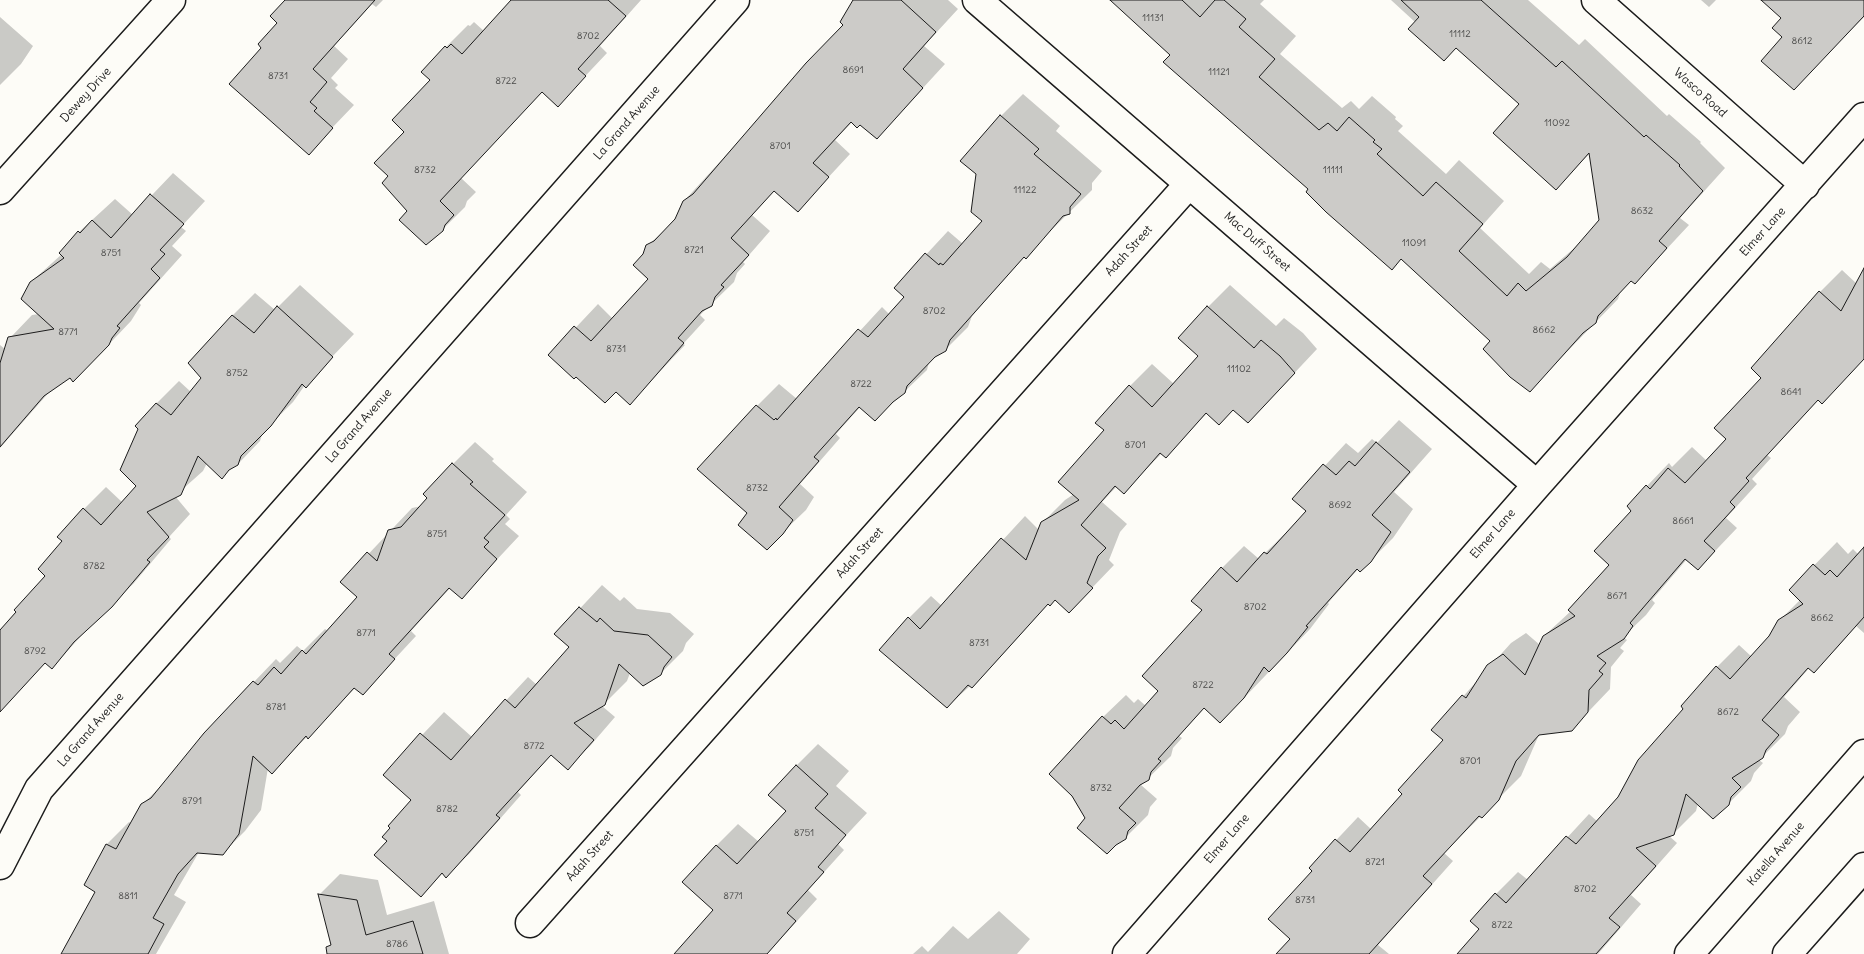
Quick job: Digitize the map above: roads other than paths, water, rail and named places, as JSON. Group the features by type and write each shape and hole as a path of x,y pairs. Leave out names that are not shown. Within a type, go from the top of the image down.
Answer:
{"street":[{"name":"Dewey Drive","path":"0,190 172,0"},
{"name":"La Grand Avenue","path":"0,864 39,789 735,0"},
{"name":"Mac Duff Street","path":"977,0 1536,485"},
{"name":"Wasco Road","path":"1596,0 1804,185"},
{"name":"Elmer Lane","path":"1127,954 1536,485 1864,117"},
{"name":"Adah Street","path":"530,923 1189,184"},
{"name":"Katella Avenue","path":"1689,954 1864,754"},
{"path":"1787,954 1864,867"}]}
